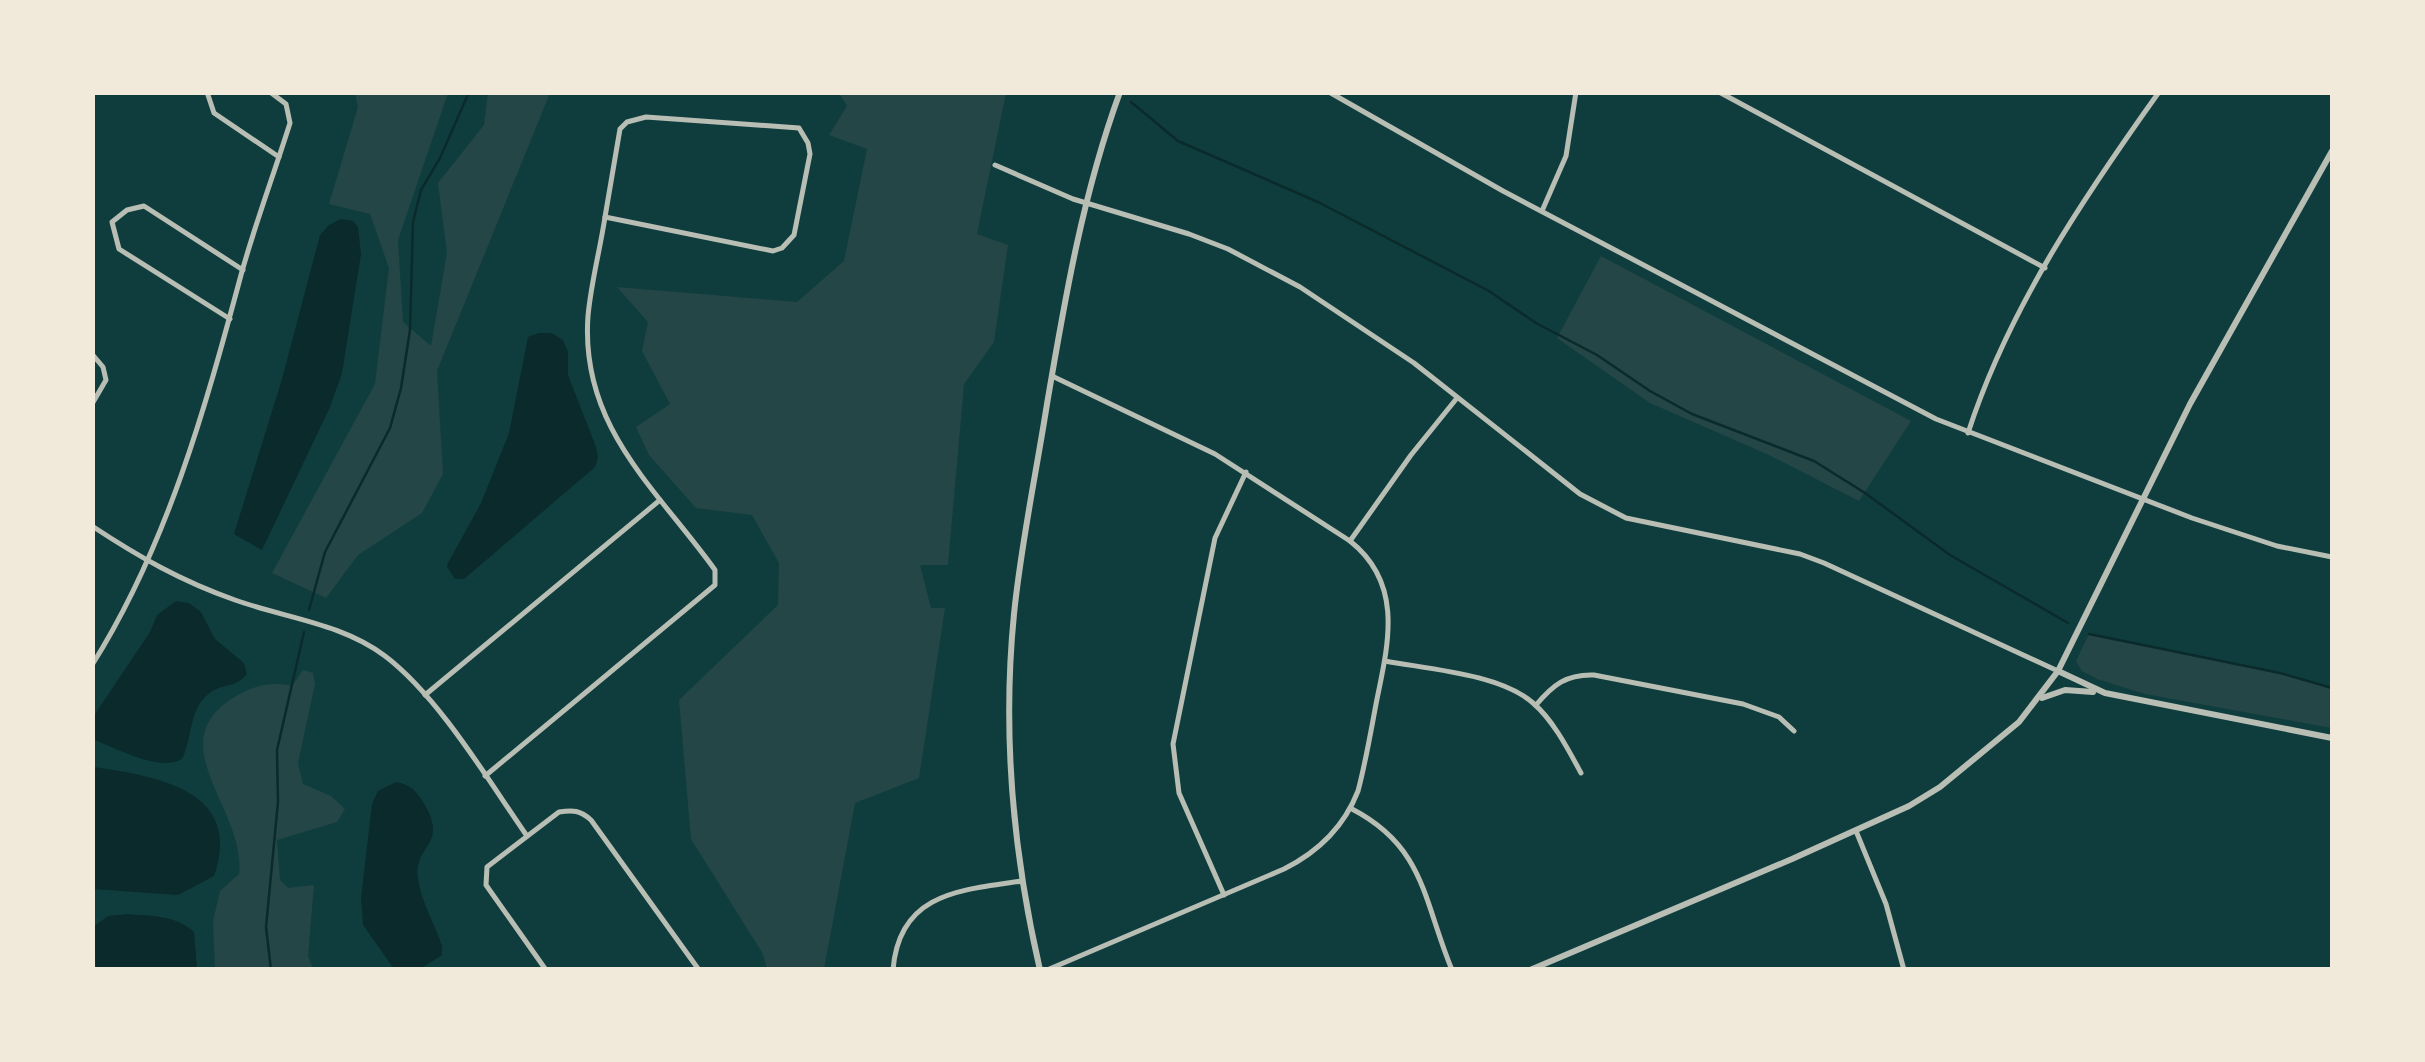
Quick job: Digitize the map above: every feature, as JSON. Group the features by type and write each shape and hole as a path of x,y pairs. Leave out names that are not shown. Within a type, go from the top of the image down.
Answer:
{"street":[{"path":"207,92 214,113 279,157"},
{"path":"92,665 148,563 213,384 242,270 290,123 282,100 270,92"},
{"path":"1052,376 1246,472 1350,540 1368,559 1385,588 1390,630 1362,778 1352,808 1334,832 1309,855 1044,970 1022,881 1010,768 1011,655 1018,580 1052,376 1086,203 1120,92"},
{"path":"1329,92 1430,152 1968,433 2192,518 2277,546 2332,557"},
{"path":"1542,211 1566,156 1576,92"},
{"path":"1719,92 2045,268"},
{"path":"1968,433 2011,331 2045,268 2090,190 2159,92"},
{"path":"485,776 715,585 715,570 616,441 597,398 588,360 588,315 620,129 646,117 792,126 799,128 808,142 810,154 794,236 782,248 773,250 606,217"},
{"path":"1530,970 1908,806 1940,787 2020,722 2058,671 2190,404 2332,151"},
{"path":"994,165 1086,203 1164,225 1228,249 1352,319 1558,479 1606,509 1626,518 1824,562 2106,693"},
{"path":"230,320 119,248 112,222 127,210 144,206 242,270"},
{"path":"92,354 106,380 92,404"},
{"path":"1350,540 1457,398"},
{"path":"1224,895 1180,792 1173,744 1215,538 1246,472"},
{"path":"425,694 660,500"},
{"path":"92,526 148,563 238,602 340,632 386,657 425,694 527,836"},
{"path":"1385,661 1496,683 1536,705 1581,773"},
{"path":"1536,705 1558,682 1594,676 1743,704 1778,717 1794,731"},
{"path":"2037,702 2065,690 2106,693 2332,738"},
{"path":"1352,808 1386,828 1404,847 1417,872 1452,970"},
{"path":"546,970 486,885 487,867 559,812 582,812 699,970"},
{"path":"1856,831 1886,904 1904,970"},
{"path":"894,970 903,930 931,902 955,892 1022,881"}],"shaded area":[{"path":"355,93 448,93 398,240 403,322 431,346 447,253 438,183 484,125 488,93 550,93 437,371 443,474 422,513 358,555 326,598 272,573 375,384 389,268 370,214 329,204 358,107"},
{"path":"839,93 1006,93 977,234 1008,245 994,342 964,384 948,565 920,565 931,608 945,608 919,778 855,803 824,969 767,969 763,954 691,839 679,700 778,605 779,563 752,515 696,508 649,455 636,427 670,404 642,351 648,322 617,287 797,302 844,261 867,149 829,135 847,106"},
{"path":"341,219 353,221 358,227 361,254 342,373 330,407 262,550 234,534 282,379 320,235"},
{"path":"1601,256 1911,421 1859,501 1769,455 1650,403 1557,338"},
{"path":"551,333 563,340 568,352 568,375 596,447 595,467 464,579 455,579 448,563 481,503 509,433 528,337"},
{"path":"176,601 189,603 201,612 215,639 244,663 247,674 204,699 198,706 182,759 163,763 99,742 93,738 93,717 150,632 157,615"},
{"path":"2089,634 2280,673 2332,688 2332,728 2145,694 2097,679 2082,671 2076,661"},
{"path":"303,670 313,673 315,684 298,763 303,784 331,796 345,809 337,822 277,840 280,880 288,888 314,885 308,956 313,969 215,969 213,921 220,891 239,874 238,850 204,757 204,736 212,716 233,698 261,686 292,686"},
{"path":"93,767 167,783 206,806 217,824 220,847 214,876 178,895 93,889"},
{"path":"396,782 410,787 419,796 433,829 418,867 418,878 442,955 420,969 394,969 363,925 361,898 372,804 378,791"},
{"path":"108,916 163,917 187,926 194,932 197,969 96,969 93,927"}],"waterway":[{"path":"309,610 325,552 390,428 410,330 413,222 421,190 469,92"},
{"path":"1131,102 1178,141 1318,202 1489,291 1536,323 1597,355 1692,414 1814,461 1950,555 2068,623"},
{"path":"271,970 266,927 278,802 277,750 304,632"},
{"path":"2089,634 2280,673 2332,688"}]}
